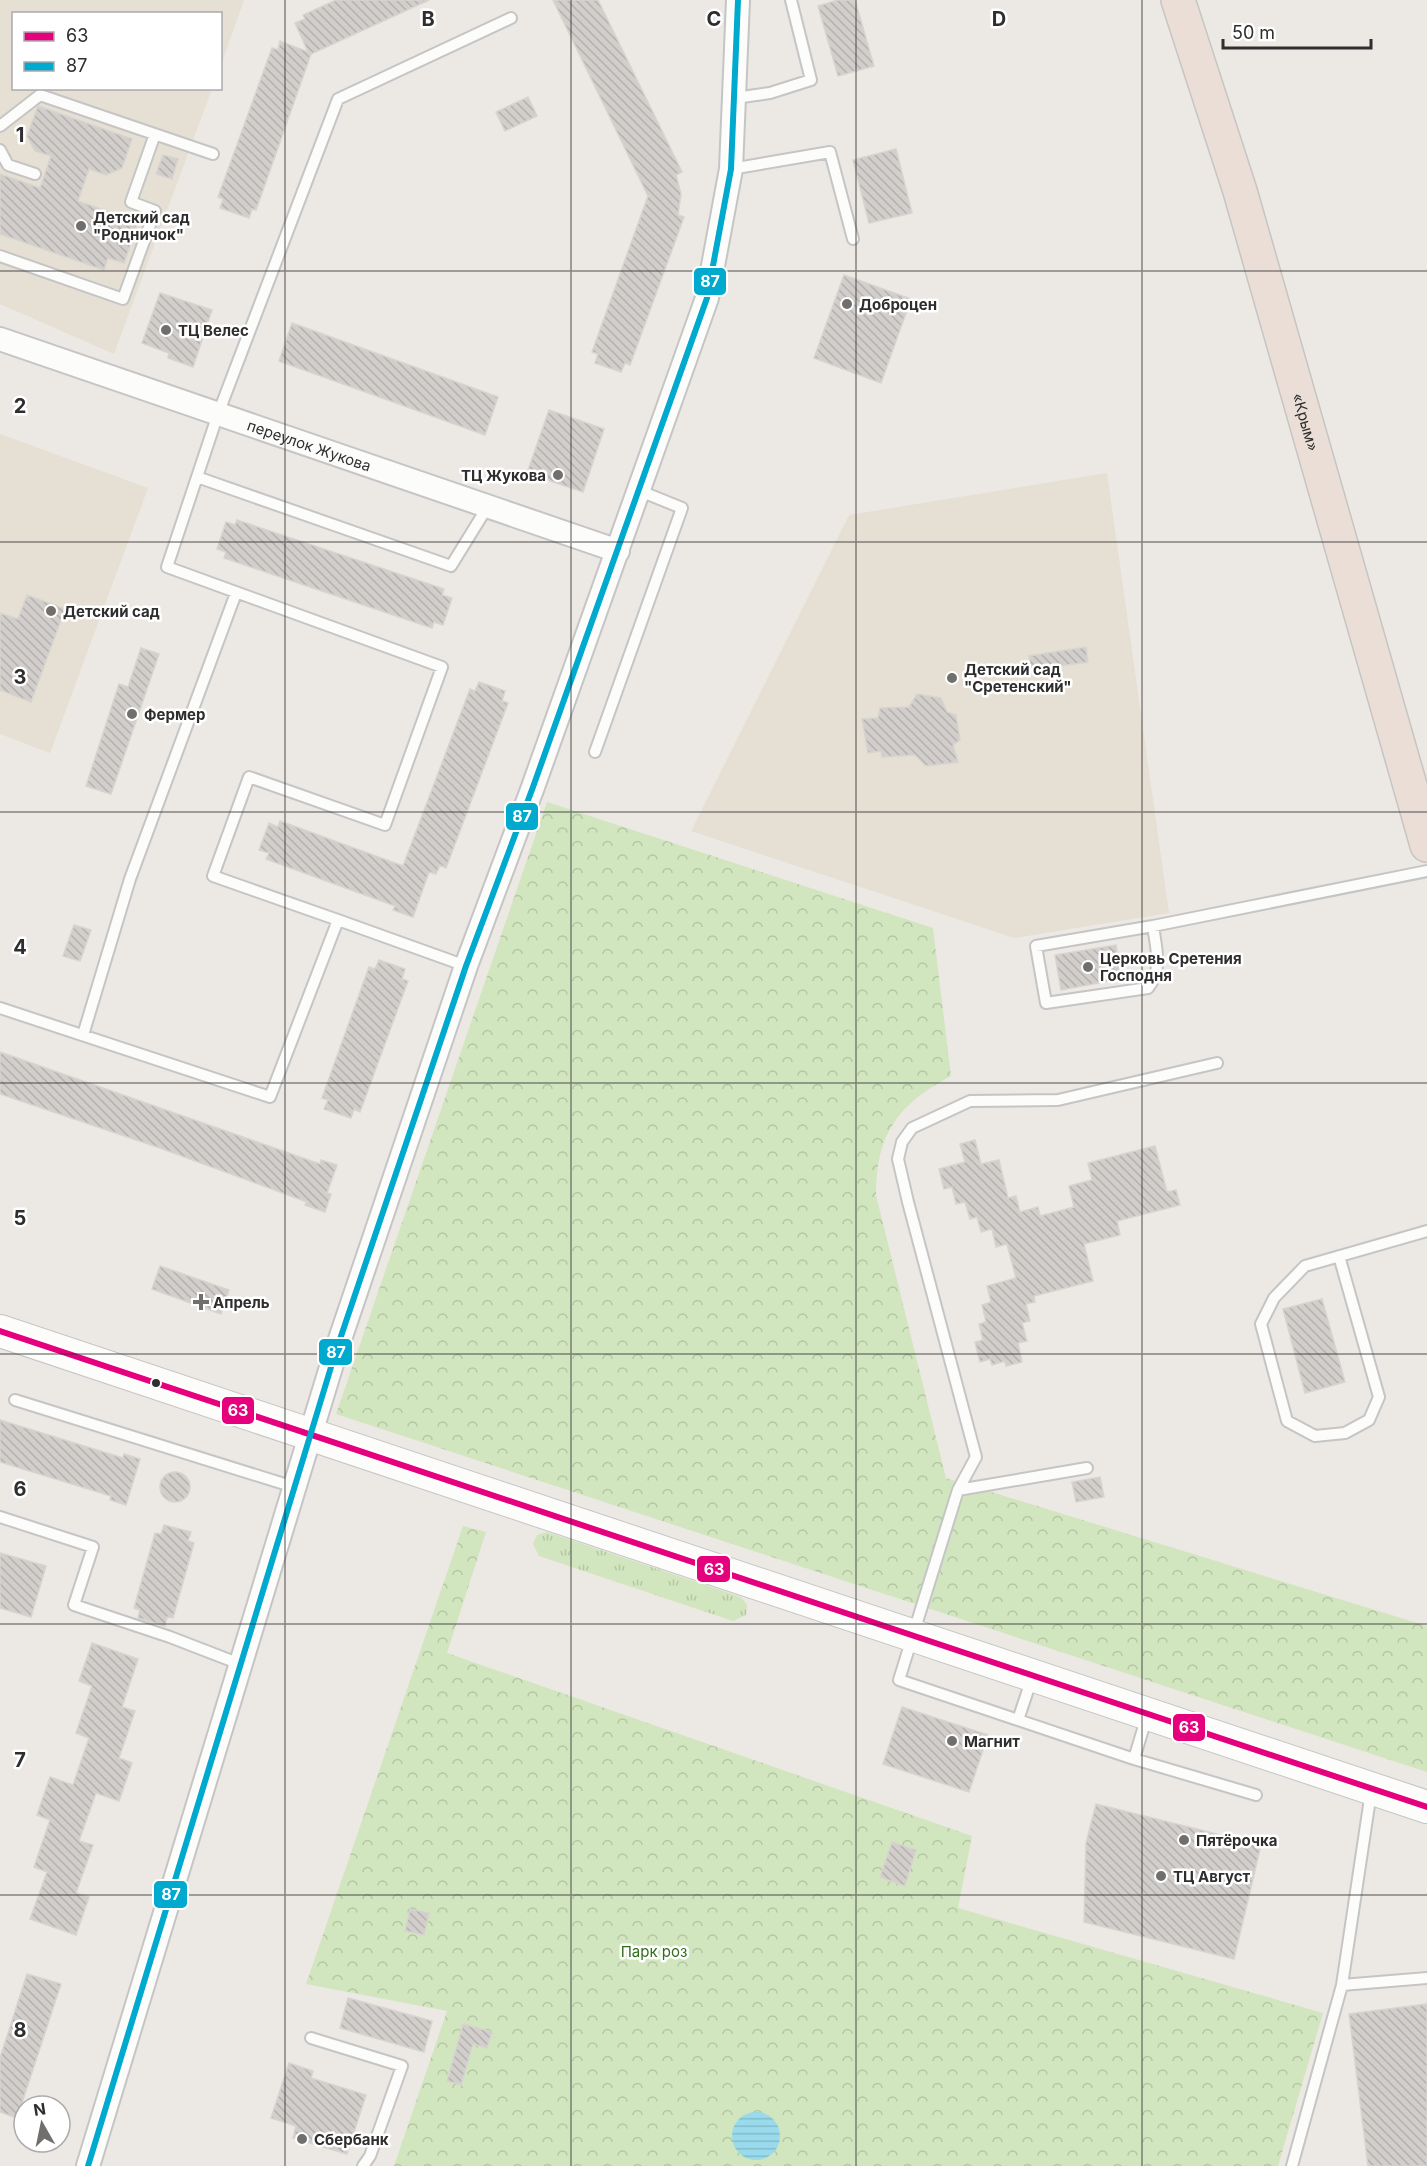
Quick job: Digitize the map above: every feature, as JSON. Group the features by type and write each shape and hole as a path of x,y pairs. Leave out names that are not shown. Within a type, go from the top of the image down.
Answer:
{"highway":[{"name":"«Крым»","path":"1178,0 1240,191 1427,844"},
{"name":"«Крым»","path":"1189,0 1250,188 1427,806"}],"street":[{"path":"88,2166 310,1433 466,966 640,491 707,298 730,169 738,0"},
{"name":"переулок Жукова","path":"0,339 618,551"},
{"path":"0,1331 1427,1807"}],"lane":[{"path":"735,98 770,93 811,80 791,0"},
{"path":"466,966 213,876 249,777 386,825 442,667 167,567 218,414 338,99 511,18"},
{"path":"0,126 40,95 213,154"},
{"path":"0,256 123,299 155,211 131,202 155,135"},
{"path":"0,150 8,165 35,174"},
{"path":"730,169 830,152 853,239"},
{"path":"197,477 451,567 488,506"},
{"path":"595,752 682,508 640,491"},
{"path":"83,1035 130,879 236,593"},
{"path":"1153,926 1158,962 1155,979 1148,988 1046,1003 1036,946 1153,926 1427,870"},
{"path":"0,1008 270,1097 338,920"},
{"path":"1217,1063 1058,1100 970,1101 912,1128 902,1142 898,1159 976,1457 958,1490 900,1680 1134,1759 1256,1795"},
{"path":"1339,1256 1379,1397 1369,1420 1345,1433 1314,1436 1287,1420 1261,1324 1274,1298 1305,1266 1339,1256 1427,1231"},
{"path":"15,1400 294,1487"},
{"path":"958,1490 1088,1468"},
{"path":"0,1517 93,1547 74,1605 171,1637 240,1664"},
{"path":"1018,1720 1032,1675"},
{"path":"1134,1759 1148,1714"},
{"path":"1292,2166 1342,1985 1372,1788"},
{"path":"1342,1985 1427,1978"},
{"path":"311,2038 402,2066 370,2156 363,2166"}],"shaded area":[{"name":"Детский сад \"Родничок\"","path":"0,0 244,0 222,62 222,12 12,12 12,90 212,90 114,354 0,304"},
{"name":"Детский сад","path":"0,434 148,488 50,753 0,734"},
{"name":"Детский сад \"Сретенский\"","path":"1107,473 1169,913 1014,938 691,831 849,515"}],"green space":[{"path":"547,802 933,928 951,1076 917,1098 894,1123 880,1155 876,1195 946,1478 1427,1626 1427,1772 336,1414"},
{"name":"Парк роз","path":"463,1526 486,1532 447,1653 972,1836 958,1908 1323,2013 1278,2166 394,2166 447,2011 306,1984"},
{"path":"547,1532 741,1597 747,1605 746,1615 733,1621 539,1556 533,1544 537,1535"}],"water":[{"path":"751,2112 761,2112 773,2119 780,2131 780,2141 773,2153 761,2160 751,2160 736,2149 732,2141 732,2131 743,2116"}],"building":[{"path":"336,0 429,0 311,54 256,210 252,209 249,218 220,208 223,199 218,197 272,48 278,50 280,41 308,52 295,23 305,19 303,15"},
{"path":"553,0 598,0 682,172 676,175 681,194 678,215 684,217 630,365 625,363 621,372 595,363 598,354 592,352 648,196"},
{"path":"838,0 855,0 874,66 838,76 818,6"},
{"path":"528,97 537,116 505,131 496,112"},
{"path":"38,106 132,139 122,168 106,175 89,169 78,201 138,222 124,263 108,258 104,270 0,234 0,174 40,188 51,156 35,151 27,136"},
{"path":"896,149 912,213 869,223 853,160"},
{"path":"163,155 178,159 172,179 156,174"},
{"path":"844,275 911,299 881,383 814,358"},
{"path":"160,293 212,310 193,367 168,358 169,353 142,343"},
{"path":"292,323 498,397 485,435 279,361"},
{"path":"549,410 604,429 583,492 527,473"},
{"path":"237,520 444,589 442,595 452,598 443,625 434,622 432,628 224,558 226,552 217,549 226,522 235,525"},
{"path":"27,595 65,609 31,702 0,690 0,613 18,619"},
{"path":"1086,647 1088,662 1031,670 1029,656"},
{"path":"141,648 159,654 111,794 86,786 119,684 128,687"},
{"path":"479,682 505,691 502,701 508,703 446,868 440,865 436,874 429,872 413,917 393,910 395,906 266,859 269,853 259,850 269,823 278,827 280,821 403,866 470,689 475,691"},
{"path":"917,694 941,698 947,712 956,715 960,740 953,745 958,762 926,766 915,755 882,757 881,751 868,753 862,719 878,718 880,708 909,707"},
{"path":"74,925 91,930 80,961 63,956"},
{"name":"Церковь Сретения Господня","path":"1116,945 1121,979 1061,990 1055,955"},
{"path":"379,960 405,969 402,979 408,981 360,1112 354,1109 351,1118 324,1109 328,1100 322,1098 369,967 375,969"},
{"path":"0,1052 320,1164 321,1160 337,1165 327,1193 331,1194 325,1212 305,1205 307,1202 160,1148 0,1094"},
{"path":"975,1140 981,1164 999,1160 1008,1198 1016,1196 1020,1212 1038,1207 1040,1216 1074,1207 1069,1186 1092,1180 1088,1163 1155,1146 1167,1192 1176,1190 1180,1205 1117,1221 1120,1235 1084,1244 1093,1281 1034,1296 1035,1302 1026,1304 1030,1321 1022,1323 1027,1341 1018,1343 1022,1362 1006,1366 1005,1361 992,1365 990,1359 980,1362 975,1342 983,1340 979,1324 986,1322 982,1305 991,1302 987,1286 1016,1278 1007,1244 996,1247 992,1229 981,1232 977,1217 970,1219 965,1202 956,1204 952,1187 944,1189 939,1169 965,1162 960,1144"},
{"path":"160,1266 229,1290 221,1314 152,1289"},
{"path":"1322,1299 1345,1382 1305,1393 1283,1309"},
{"path":"0,1420 123,1458 124,1454 140,1459 126,1505 110,1500 111,1496 0,1462"},
{"path":"175,1472 186,1476 190,1487 186,1498 175,1502 164,1498 160,1487 164,1476"},
{"path":"1100,1477 1104,1497 1076,1502 1072,1482"},
{"path":"164,1525 191,1532 188,1541 194,1543 173,1618 167,1617 165,1626 138,1618 140,1610 134,1608 155,1533 161,1534"},
{"path":"0,1553 46,1566 31,1617 0,1608"},
{"path":"92,1643 138,1659 122,1707 135,1711 119,1758 132,1763 119,1801 96,1793 79,1841 93,1845 76,1893 89,1897 76,1935 30,1919 47,1872 34,1867 50,1820 37,1815 50,1777 73,1785 89,1738 76,1733 92,1686 79,1681"},
{"path":"902,1707 988,1735 969,1792 883,1764"},
{"path":"1096,1804 1261,1845 1234,1959 1084,1922 1086,1843"},
{"path":"892,1842 916,1850 905,1886 880,1877"},
{"path":"410,1909 429,1913 424,1935 405,1931"},
{"path":"27,1974 61,1984 25,2094 12,2094 12,2116 0,2112 0,2058"},
{"path":"348,1998 432,2021 424,2052 340,2028"},
{"path":"1427,2004 1427,2166 1368,2166 1349,2014"},
{"path":"463,2024 492,2032 487,2048 473,2044 461,2085 447,2081"},
{"path":"289,2063 313,2071 311,2078 366,2095 347,2154 293,2138 296,2126 271,2118"}],"transit line":[{"name":"87","path":"88,2166 335,1354 466,966 533,787 707,298 731,169 738,0"},
{"name":"63","path":"0,1331 1427,1807"}],"place":[{"name":"Детский сад \"Родничок\"","path":"81,226"},
{"name":"Доброцен","path":"847,304"},
{"name":"ТЦ Велес","path":"166,330"},
{"name":"ТЦ Жукова","path":"558,475"},
{"name":"Детский сад","path":"51,611"},
{"name":"Детский сад \"Сретенский\"","path":"952,678"},
{"name":"Фермер","path":"132,714"},
{"name":"Церковь Сретения Господня","path":"1088,967"},
{"name":"Апрель","path":"201,1302"},
{"name":"Магнит","path":"952,1741"},
{"name":"Пятёрочка","path":"1184,1840"},
{"name":"ТЦ Август","path":"1161,1876"},
{"name":"Сбербанк","path":"302,2139"}]}
